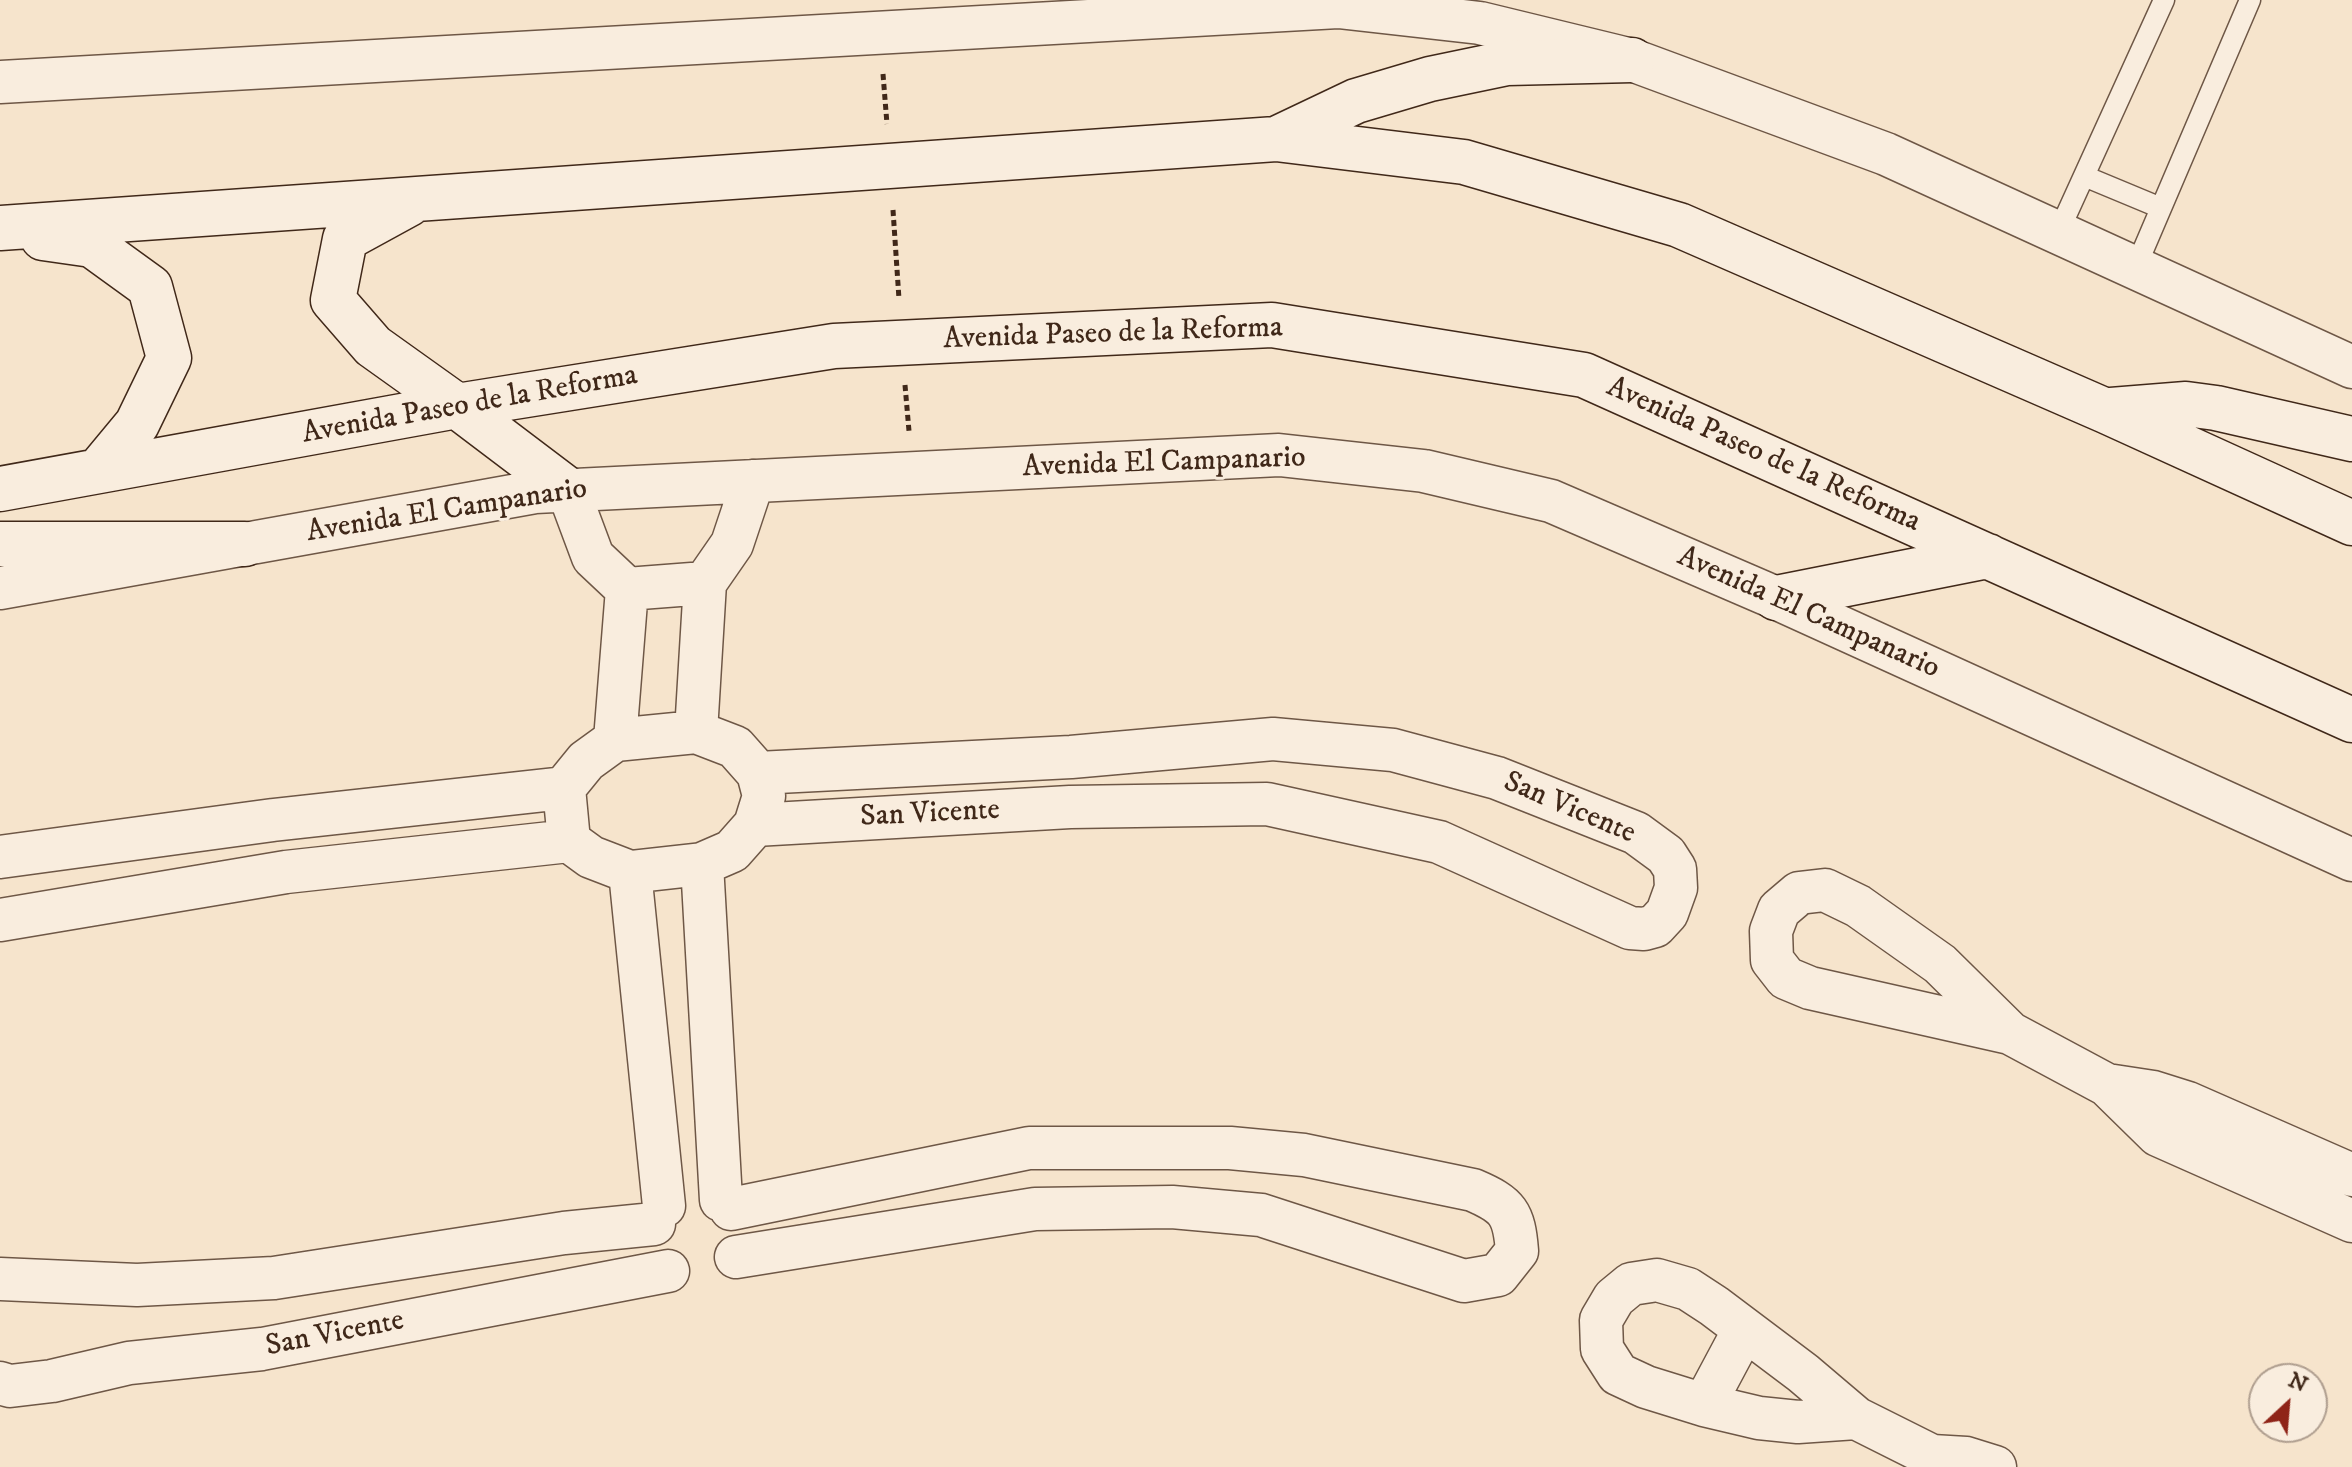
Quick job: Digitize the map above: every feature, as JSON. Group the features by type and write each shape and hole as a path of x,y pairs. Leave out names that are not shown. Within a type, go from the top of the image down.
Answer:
{"street":[{"path":"0,82 1338,7 1480,23 1632,60 1886,154 2352,367"},
{"path":"1276,139 1356,101 1445,76 1507,63 1632,60"},
{"path":"0,230 1276,139 1464,162 1679,225 2106,411 2352,523"},
{"path":"421,198 345,239 333,300 373,346 568,490 593,557 627,589 705,583"},
{"path":"0,230 92,245 150,287 169,358 137,424 98,471"},
{"name":"Avenida Paseo de la Reforma","path":"0,489 457,406 834,346 1272,325 1584,375 2352,720"},
{"path":"2106,411 2186,404 2352,439"},
{"name":"Avenida El Campanario","path":"0,588 535,492 1279,455 1424,471 1551,501 1776,598 2352,860"},
{"path":"696,732 705,583 732,544 753,481"},
{"path":"0,544 245,544"},
{"path":"1776,598 1988,556"},
{"path":"615,740 627,589"},
{"path":"0,857 273,820 564,788 586,761 615,740 696,732 735,747 758,773 764,796 755,825 732,851 702,864 630,872 591,857 569,841 286,872 0,920"},
{"name":"San Vicente","path":"755,825 1070,807 1267,804 1439,842 1630,928 1655,926 1667,913 1676,888 1675,869 1666,855 1636,833 1497,778 1393,750 1273,739 1071,757 758,773"},
{"path":"1070,807 1071,757"},
{"path":"564,788 569,841"},
{"path":"273,820 286,872"},
{"path":"630,872 659,1215 652,1242 657,1258 668,1271 686,1280 706,1281 724,1272 736,1257 740,1232 726,1205 702,864"},
{"path":"2010,1033 1940,964 1858,906 1825,890 1799,893 1779,910 1771,931 1772,960 1786,978 1810,988 2010,1033 2107,1085 2158,1135 2352,1221"},
{"path":"2107,1085 2153,1092 2188,1103 2352,1175"},
{"path":"659,1215 681,1195 702,1193 726,1205 1029,1148 1230,1148 1304,1155 1473,1190 1497,1200 1515,1225 1517,1251 1498,1275 1464,1281 1261,1215 1172,1207 1035,1209 736,1257"},
{"name":"San Vicente","path":"0,1279 137,1285 274,1278 564,1233 659,1215"},
{"name":"San Vicente","path":"0,1383 10,1386 52,1381 129,1363 262,1349 668,1271"},
{"path":"1856,1418 1798,1422 1759,1418 1646,1387 1618,1374 1602,1349 1601,1320 1614,1298 1631,1284 1657,1280 1688,1289 1803,1373 1856,1418 1936,1461 1966,1458 1995,1467"},
{"path":"1704,1405 1744,1330"}],"lane":[{"path":"2058,233 2164,0"},
{"path":"2135,269 2250,0"},
{"path":"2084,176 2161,208"}],"path":[{"path":"879,33 912,473"}]}
